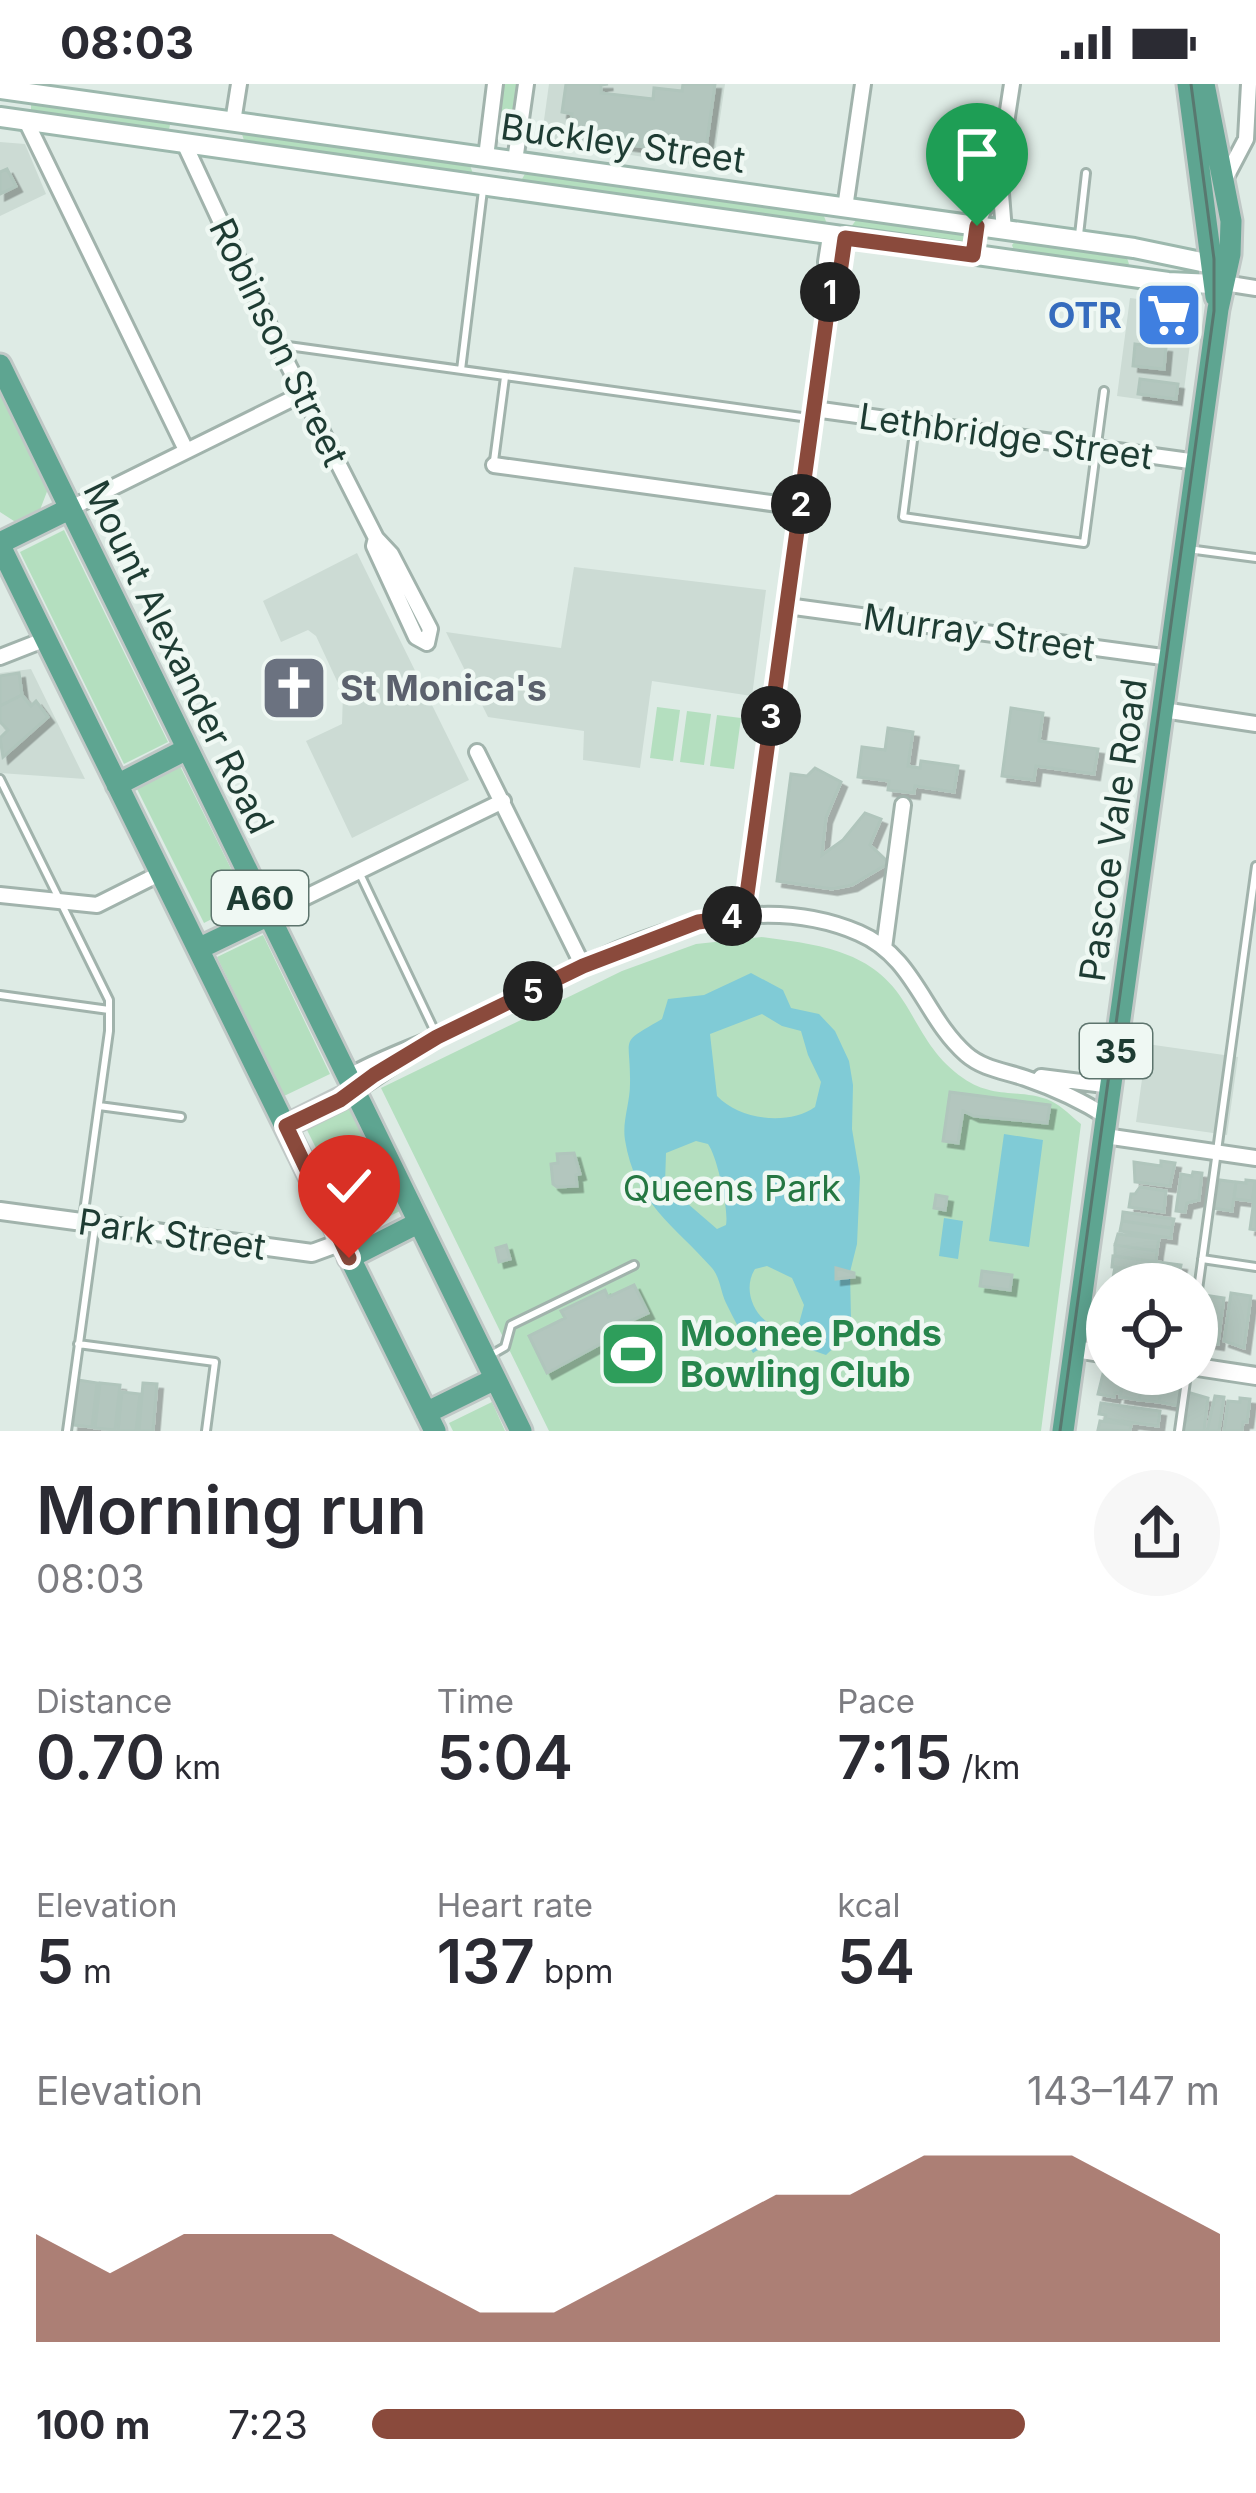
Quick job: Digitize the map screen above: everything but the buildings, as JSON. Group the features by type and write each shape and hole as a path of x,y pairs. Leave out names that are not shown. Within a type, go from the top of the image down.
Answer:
{"main road":[{"name":"Pascoe Vale Road","path":"1064,1431 1218,309 1188,84"},
{"name":"Pascoe Vale Road","path":"1204,84 1225,179 1232,240 1216,277"},
{"name":"Buckley Street","path":"0,89 27,88 233,122 1134,248 1216,277"},
{"path":"27,88 23,115 27,123"},
{"path":"184,145 188,115"},
{"name":"Buckley Street","path":"0,117 1136,277 1216,277"},
{"path":"229,151 233,122"},
{"path":"484,187 485,157"},
{"path":"484,187 515,161"},
{"path":"838,237 845,208"},
{"path":"973,255 977,226"},
{"path":"1000,259 1004,230"},
{"path":"1134,248 1136,277"},
{"name":"Mount Alexander Road","path":"0,365 521,1431"},
{"path":"0,544 69,509"},
{"name":"A60","path":"0,544 430,1422"},
{"path":"117,784 187,749"},
{"path":"198,949 268,915"},
{"path":"283,1121 350,1084"},
{"path":"345,1250 418,1223"},
{"path":"430,1422 490,1369"}],"street":[{"path":"233,122 239,84"},
{"path":"485,157 495,84"},
{"path":"515,161 526,84"},
{"path":"845,208 863,84"},
{"path":"977,226 999,169 1012,84"},
{"path":"1225,179 1244,143 1250,84"},
{"path":"27,123 186,450"},
{"name":"Robinson Street","path":"184,145 376,538 392,554 430,628 427,643 416,638 374,547 376,538"},
{"path":"999,169 1004,230"},
{"path":"744,916 830,291 841,266 838,237"},
{"name":"Buckley Street","path":"1216,277 1256,288"},
{"path":"69,509 304,393"},
{"name":"Lethbridge Street","path":"813,414 1197,462"},
{"path":"494,465 800,507"},
{"name":"Murray Street","path":"787,606 1170,658"},
{"path":"0,657 46,639"},
{"path":"1163,710 1256,724"},
{"path":"477,752 583,966"},
{"path":"268,915 503,801"},
{"path":"884,948 903,805"},
{"path":"0,896 97,905 161,873"},
{"path":"350,1084 583,966 698,922 744,916 800,919 843,928 884,948 912,977 965,1054 993,1070 1072,1096 1106,1126 1256,1157"},
{"path":"1018,1076 1112,1086"},
{"name":"Park Street","path":"0,1211 312,1253 345,1250"},
{"path":"1075,1349 1086,1351"},
{"path":"1218,1370 1256,1376"}],"lane":[{"path":"1078,240 1086,173"},
{"path":"461,370 484,187"},
{"path":"278,345 813,414"},
{"path":"494,465 505,377"},
{"path":"915,424 903,517 1084,543 1104,391"},
{"path":"1185,548 1256,558"},
{"path":"0,778 109,1000 67,1431"},
{"path":"1201,1263 1256,866"},
{"path":"359,871 437,1037"},
{"path":"0,995 110,1010"},
{"path":"99,1106 181,1118"},
{"path":"1202,1259 1256,1267"},
{"path":"490,1369 505,1347 511,1324 634,1265"},
{"path":"77,1344 215,1362 206,1431"},
{"path":"1180,1431 1184,1395"}],"shaded area":[{"path":"549,84 725,84 713,167 541,142"},
{"path":"0,142 25,144 46,194 0,216"},
{"path":"1130,298 1195,306 1182,405 1117,396"},
{"path":"357,553 469,780 352,838 306,741 342,724 343,694 316,636 308,630 281,642 263,601"},
{"path":"574,567 766,590 752,696 652,681 640,768 583,760 584,731 488,717 446,632 561,648"},
{"path":"31,669 85,779 0,773 0,673"},
{"path":"1147,1044 1238,1057 1227,1135 1136,1122"}],"green space":[{"path":"502,84 521,84 514,131 508,136 496,126"},
{"path":"37,101 163,118 170,125 168,134 31,113"},
{"path":"248,131 469,162 473,174 467,178 246,147 242,134"},
{"path":"527,170 822,211 827,224 526,184 521,181"},
{"path":"859,216 964,232 966,241 958,245 856,232 851,227"},
{"path":"1017,239 1126,255 1129,264 1125,268 1014,251"},
{"path":"0,394 48,489 38,515 17,523 0,512"},
{"path":"64,530 168,742 124,764 20,552"},
{"path":"657,707 680,710 673,761 650,758"},
{"path":"687,711 711,714 704,765 680,762"},
{"path":"717,715 741,718 734,769 710,766"},
{"path":"180,766 247,901 204,923 136,787"},
{"path":"263,935 330,1074 284,1096 217,957"},
{"name":"Queens Park","path":"762,937 825,948 862,961 893,987 937,1053 963,1078 997,1092 1051,1101 1081,1124 1041,1431 549,1431 381,1088 622,971 696,944"},
{"path":"348,1105 400,1211 358,1232 305,1126"},
{"path":"492,1402 505,1431 453,1431 449,1423"}],"water":[{"path":"751,973 783,990 791,1008 819,1014 835,1031 849,1061 860,1177 857,1244 850,1272 851,1318 845,1337 826,1355 777,1338 753,1353 715,1272 658,1212 630,1162 624,1133 632,1038 662,1019 668,999 704,995","holes":["762,1014 801,1031 821,1082 815,1107 804,1113 764,1118 738,1111 717,1096 710,1034","696,1141 708,1144 722,1183 726,1225 717,1229 665,1184 666,1153","767,1266 792,1278 804,1305 798,1327 776,1327 758,1313 750,1292 755,1269"]},
{"path":"1004,1134 1043,1140 1029,1247 989,1241"},
{"path":"944,1218 963,1221 958,1259 939,1256"}],"tram line":[{"path":"1060,1431 1214,311 1214,259 1191,84"}],"place":[{"name":"OTR","path":"1169,315"},
{"name":"St Monica's","path":"294,688"},
{"name":"Moonee Ponds Bowling Club","path":"633,1354"}],"route":[{"path":"349,1258 286,1126 351,1094 437,1037 583,966 698,922 744,916 830,291 841,266 845,238 973,255 977,226"}]}
